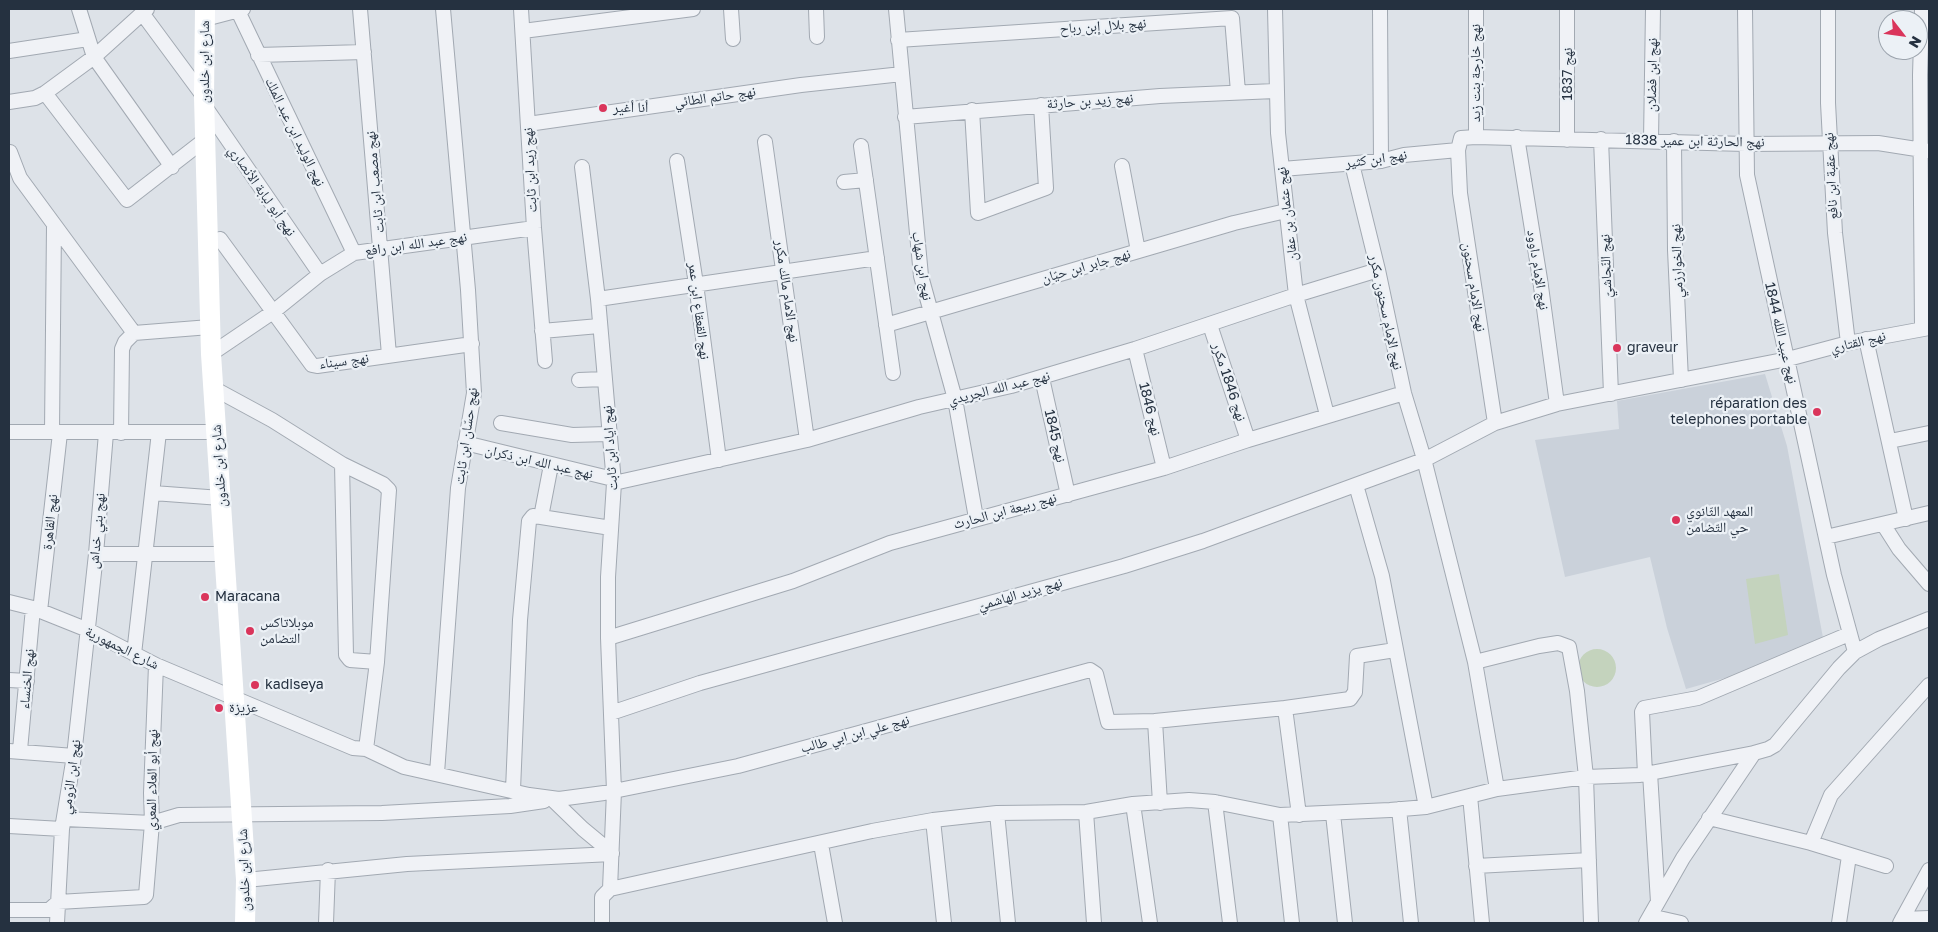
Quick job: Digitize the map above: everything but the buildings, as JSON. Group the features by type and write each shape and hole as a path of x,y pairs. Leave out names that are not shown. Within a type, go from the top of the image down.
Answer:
{"street":[{"path":"79,9 94,57 172,167"},
{"name":"نهج مصعب ابن ثابت","path":"360,9 389,355"},
{"name":"نهج حسّان ابن ثابت","path":"437,773 458,488 474,393 472,344 443,9"},
{"name":"نهج زيد ابن ثابت","path":"521,9 534,228 545,361"},
{"path":"523,31 693,9"},
{"path":"731,9 733,39"},
{"path":"816,9 817,37"},
{"name":"نهج ابن شهاب","path":"896,9 920,267 930,311 955,398 976,518"},
{"name":"نهج عثمان بن عفان","path":"1274,9 1275,91 1296,295 1327,415"},
{"path":"1380,9 1381,162"},
{"name":"نهج خارجة بنت زيد","path":"1476,9 1476,137"},
{"name":"نهج 1837","path":"1567,9 1567,140"},
{"name":"نهج ابن فضلان","path":"1651,140 1653,9"},
{"name":"نهج عبيد اللله 1844","path":"1745,9 1745,165 1826,537 1855,652"},
{"name":"نهج عقبة ابن نافع","path":"1828,9 1829,142 1835,233 1848,343"},
{"path":"1922,9 1925,75 1926,328"},
{"path":"205,14 240,10"},
{"name":"نهج الوليد ابن عبد الملك","path":"240,10 258,55 354,253"},
{"path":"9,102 36,98 46,93 94,57 144,11"},
{"name":"نهج أبو لبابة الأنصاري","path":"144,11 205,102 219,131 320,274"},
{"name":"شارع ابن خلدون","path":"205,14 205,102 211,354 246,880 245,923"},
{"name":"نهج بلال إبن رباح","path":"898,40 1232,18 1238,92"},
{"path":"9,51 88,39"},
{"path":"258,55 364,52"},
{"name":"نهج حاتم الطائي","path":"528,124 802,84 902,74"},
{"name":"نهج زيد بن حارثة","path":"905,116 1041,105 1275,91"},
{"path":"46,93 125,200 129,200 207,138"},
{"path":"972,110 978,213 1046,188 1041,105"},
{"name":"نهج الحارثة ابن عمير 1838","path":"1459,144 1476,137 1517,137 1746,144 1886,143 1925,149"},
{"name":"نهج الإمام داوود","path":"1517,137 1540,279 1557,404"},
{"name":"نهج النّجاشيّ","path":"1601,139 1611,394"},
{"name":"نهج الخوارزمي","path":"1674,141 1675,250 1681,380"},
{"name":"نهج الامام مالك مكرر","path":"765,142 785,272 807,440"},
{"name":"نهج ابن كثير","path":"1282,169 1381,162 1404,155 1459,144"},
{"name":"نهج الإمام سحنون","path":"1459,144 1460,193 1495,423"},
{"path":"861,146 893,373"},
{"path":"10,152 14,179 54,225 134,333"},
{"name":"نهج القعقاع ابن عمر","path":"677,162 696,284 719,460"},
{"name":"نهج الإمام سحنون مكرر","path":"1352,164 1378,270 1404,393 1424,459 1475,662 1497,789"},
{"path":"1122,166 1138,251"},
{"name":"نهج اياد ابن ثابت","path":"582,167 598,299 613,481 610,528 608,638 614,790 610,889 602,897 602,923"},
{"path":"844,182 866,180"},
{"name":"نهج جابر ابن حيّان","path":"886,324 1138,251 1286,211"},
{"name":"نهج القاهرة","path":"36,610 56,432 54,225"},
{"name":"نهج عبد الله ابن رافع","path":"211,354 273,312 320,274 354,253 534,228"},
{"name":"نهج سيناء","path":"220,239 314,366 472,344"},
{"path":"598,299 877,258"},
{"name":"نهج عبد الله الجريدي","path":"613,481 807,440 955,398 1042,378 1378,270"},
{"name":"نهج 1846 مكرر","path":"1210,325 1248,440"},
{"path":"542,331 599,326"},
{"path":"121,432 122,349 125,342 134,333 210,327"},
{"name":"نهج القتاري","path":"1611,394 1788,359 1848,343 1926,328"},
{"path":"1866,339 1906,519"},
{"name":"نهج 1846","path":"1135,349 1164,468"},
{"name":"نهج 1845","path":"1042,378 1068,494"},
{"path":"580,380 605,379"},
{"path":"213,388 272,420 342,464 383,484 389,490 377,662 366,749"},
{"name":"نهج ربيعة ابن الحارث","path":"608,638 793,581 890,543 1164,468 1327,415 1404,393"},
{"name":"نهج يزيد الهاشميّ","path":"611,713 700,683 1124,566 1203,540 1424,459 1495,423 1557,404 1611,394"},
{"path":"501,423 572,435 608,434"},
{"path":"9,432 216,432"},
{"name":"نهج بني خداش","path":"88,630 106,432"},
{"path":"134,654 154,493 158,432"},
{"path":"1890,441 1929,433"},
{"name":"نهج عبد الله ابن ذكران","path":"465,444 613,481"},
{"path":"342,464 346,655 350,660 377,662"},
{"path":"541,517 551,465"},
{"path":"1356,485 1382,576 1426,807"},
{"path":"154,493 221,498"},
{"path":"1826,537 1929,513"},
{"path":"513,790 520,620 529,521 531,517 541,517 610,528"},
{"path":"1883,524 1929,584"},
{"path":"96,554 224,554"},
{"name":"شارع الجمهورية","path":"9,602 88,630 156,665 234,696 353,748 366,749 404,767 554,799"},
{"name":"نهج الخنساء","path":"14,751 27,682 36,610"},
{"path":"610,889 821,844 872,831 933,820 997,813 1086,812 1134,804 1189,800 1215,802 1280,816 1426,807 1497,789 1586,777 1648,774 1754,753 1768,750 1775,745 1839,668 1855,652 1879,639 1929,619"},
{"name":"نهج ابن الرّومي","path":"57,923 63,824 74,756 88,630"},
{"path":"1658,903 1642,712 1644,708 1698,698 1849,634"},
{"path":"1475,662 1539,646 1558,643 1569,647 1577,691 1586,777 1591,923"},
{"path":"1160,802 1156,721 1285,708 1350,699 1355,692 1357,656 1395,650"},
{"name":"نهج أبو العلاء المعري","path":"58,902 144,897 146,895 152,822 151,793 156,665"},
{"name":"نهج علي ابن ابي طالب","path":"9,826 152,822 179,815 382,813 510,806 614,790 738,766 1093,671 1108,722 1156,721"},
{"path":"9,680 27,682"},
{"path":"1811,843 1831,795 1929,685"},
{"path":"1285,708 1299,815"},
{"path":"14,751 74,756"},
{"path":"1682,923 1648,920 1708,818 1754,753"},
{"path":"1470,796 1482,923"},
{"path":"554,799 583,829 612,854"},
{"path":"1215,802 1230,923"},
{"path":"1134,804 1150,923"},
{"path":"1399,809 1411,923"},
{"path":"1086,812 1094,923"},
{"path":"997,813 1008,923"},
{"path":"1334,814 1345,923"},
{"path":"1280,816 1292,923"},
{"path":"1708,818 1811,843 1886,866"},
{"path":"933,820 944,923"},
{"path":"821,844 835,923"},
{"path":"246,880 328,870 612,854"},
{"path":"1839,923 1849,856"},
{"path":"1476,866 1589,860"},
{"path":"326,923 328,870"},
{"path":"1901,921 1929,870"},
{"path":"9,910 49,910 58,902"},
{"path":"1901,921 1929,918"}],"shaded area":[{"name":"المعهد الثّانوي حي التّضامن","path":"1765,374 1787,446 1824,643 1764,667 1686,689 1667,628 1650,557 1565,577 1535,440 1619,429 1617,401"}],"green space":[{"path":"1779,574 1788,635 1755,644 1746,579"},
{"path":"1597,649 1611,654 1616,668 1611,682 1597,687 1583,682 1578,668 1583,654"}],"place":[{"name":"أنا أغير","path":"603,108"},
{"name":"graveur","path":"1617,348"},
{"name":"réparation des telephones portable","path":"1817,412"},
{"name":"المعهد الثّانوي حي التّضامن","path":"1676,520"},
{"name":"Maracana","path":"205,597"},
{"name":"موبلاتاكس التضامن","path":"250,631"},
{"name":"kadiseya","path":"255,685"},
{"name":"عزيزة","path":"219,708"}]}
